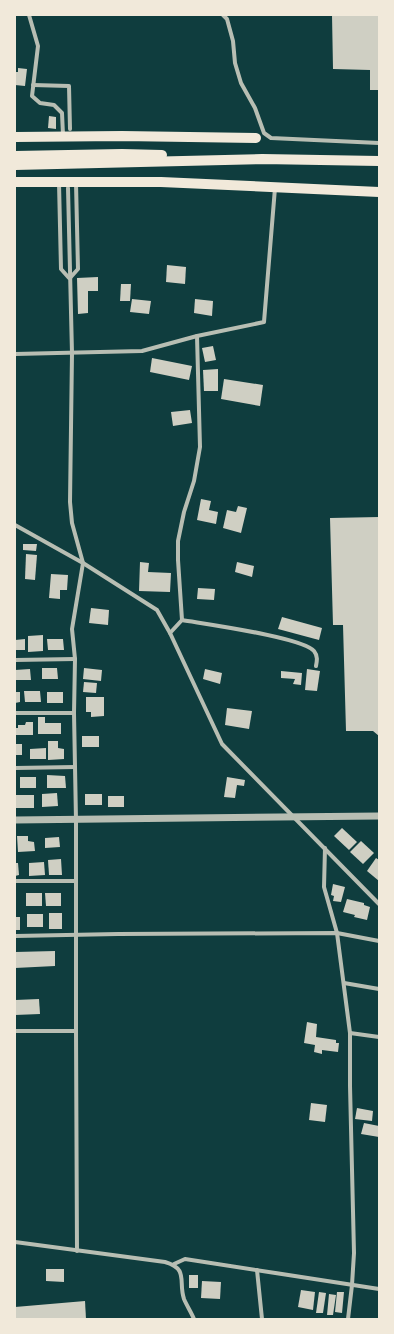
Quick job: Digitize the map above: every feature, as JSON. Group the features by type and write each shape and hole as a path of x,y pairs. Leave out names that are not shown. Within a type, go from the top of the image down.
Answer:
{"main road":[{"path":"15,137 63,138 122,136 256,138"},
{"path":"15,156 122,154 379,161"},
{"path":"15,165 262,159"},
{"path":"15,182 59,183 72,186 161,182 379,192"}],"street":[{"path":"29,15 38,46 32,85 32,96 40,103 54,105 62,113 63,138"},
{"path":"223,15 227,18 233,41 235,63 241,83 255,108 264,133 271,138 379,143"},
{"path":"32,85 69,86 70,129"},
{"path":"59,183 61,269 69,278"},
{"path":"69,278 78,268 72,186"},
{"path":"72,186 69,278 72,353 70,502 72,523 83,563 72,629 75,660 77,1251"},
{"path":"15,354 142,351 197,336 264,322 275,187"},
{"path":"170,633 182,620 178,541 184,512 194,481 200,448 197,336"},
{"path":"15,525 83,563 158,610 222,744 379,904"},
{"path":"182,620 279,637 304,645 314,651 318,658 316,666"},
{"path":"15,660 75,660"},
{"path":"15,713 74,713"},
{"path":"15,768 75,768"},
{"path":"15,820 379,816"},
{"path":"325,848 324,887 337,933 350,1033 354,1253 348,1319"},
{"path":"15,881 75,881"},
{"path":"15,936 337,933 379,941"},
{"path":"344,983 379,989"},
{"path":"15,1032 76,1031"},
{"path":"350,1033 379,1038"},
{"path":"15,1242 174,1264 181,1272 184,1298 194,1319"},
{"path":"174,1264 185,1259 379,1289"},
{"path":"257,1270 262,1319"}],"building":[{"path":"332,15 379,15 379,90 370,90 370,70 333,69"},
{"path":"18,68 27,69 25,86 15,85 15,72 18,72"},
{"path":"49,116 56,117 56,129 48,128"},
{"path":"167,265 186,267 185,284 166,282"},
{"path":"98,277 98,291 88,291 88,313 78,314 77,278"},
{"path":"121,284 131,284 130,301 120,301"},
{"path":"132,299 151,301 149,314 130,312"},
{"path":"195,299 213,301 212,316 194,313"},
{"path":"213,346 216,360 205,362 202,348"},
{"path":"152,358 192,366 189,380 150,372"},
{"path":"218,369 218,391 204,391 203,370"},
{"path":"224,379 263,385 260,406 221,399"},
{"path":"190,410 192,423 173,426 171,412"},
{"path":"201,499 211,501 209,510 218,512 216,524 197,520"},
{"path":"238,506 247,508 241,533 223,528 227,510 236,512"},
{"path":"379,517 379,736 373,731 346,731 343,625 333,625 330,518"},
{"path":"23,544 37,544 36,551 23,550"},
{"path":"26,554 37,555 35,580 25,579"},
{"path":"140,562 149,563 148,572 171,573 170,592 139,591"},
{"path":"237,562 254,566 252,577 235,572"},
{"path":"51,574 68,575 67,590 60,590 60,599 49,598"},
{"path":"198,588 215,589 214,600 197,599"},
{"path":"91,608 109,610 108,625 89,623"},
{"path":"282,617 322,628 319,640 278,629"},
{"path":"43,635 43,651 28,652 28,636"},
{"path":"25,639 25,650 15,650 15,640"},
{"path":"47,639 63,639 64,650 48,650"},
{"path":"42,668 57,668 58,679 42,679"},
{"path":"84,668 102,670 101,681 83,679"},
{"path":"30,669 31,680 15,680 15,670"},
{"path":"205,669 222,673 220,684 203,679"},
{"path":"307,669 320,671 317,691 305,690"},
{"path":"281,671 302,673 301,685 293,684 295,679 281,678"},
{"path":"84,682 97,683 96,693 83,692"},
{"path":"24,691 40,691 41,702 25,702"},
{"path":"15,692 20,692 20,702 15,703"},
{"path":"47,692 63,692 63,703 47,703"},
{"path":"86,697 104,697 104,716 91,717 91,712 86,712"},
{"path":"227,708 252,711 249,729 225,725"},
{"path":"38,717 45,717 45,723 61,723 61,734 38,734"},
{"path":"26,722 33,722 33,735 15,735 15,728 18,728 18,725 25,725"},
{"path":"82,736 99,736 99,747 82,747"},
{"path":"48,741 58,741 58,748 64,749 64,759 48,760"},
{"path":"15,744 22,744 22,755 15,755"},
{"path":"46,748 46,759 30,759 30,749"},
{"path":"47,775 65,776 66,788 47,788"},
{"path":"20,777 36,777 36,788 20,788"},
{"path":"227,777 245,780 244,786 237,785 235,798 224,797"},
{"path":"57,793 58,806 42,807 42,794"},
{"path":"85,794 102,794 102,805 85,805"},
{"path":"16,795 34,795 34,808 16,808"},
{"path":"108,796 124,796 124,807 108,807"},
{"path":"342,828 357,842 349,850 334,836"},
{"path":"17,836 28,836 28,841 34,842 35,851 18,852"},
{"path":"59,837 60,847 45,848 45,838"},
{"path":"361,841 374,853 363,864 350,852"},
{"path":"376,858 379,860 379,881 367,871"},
{"path":"61,859 62,875 49,875 48,860"},
{"path":"44,862 45,875 29,876 29,863"},
{"path":"15,863 18,863 19,875 15,876"},
{"path":"333,884 345,887 341,902 333,901 334,896 331,895"},
{"path":"26,893 42,893 42,906 26,906"},
{"path":"45,893 61,893 61,906 46,906"},
{"path":"347,899 364,903 364,905 370,907 367,920 354,917 355,915 343,912"},
{"path":"49,913 62,913 62,929 49,929"},
{"path":"27,914 43,914 43,927 27,927"},
{"path":"15,917 20,917 20,930 15,930"},
{"path":"55,951 55,966 15,968 15,952"},
{"path":"39,999 40,1014 15,1015 15,1000"},
{"path":"307,1022 317,1024 316,1037 336,1040 336,1043 339,1043 338,1052 322,1050 322,1054 314,1052 315,1045 304,1043"},
{"path":"311,1103 327,1105 325,1122 309,1120"},
{"path":"357,1108 373,1111 372,1121 355,1119"},
{"path":"364,1123 379,1126 379,1137 361,1134"},
{"path":"46,1269 64,1269 64,1282 46,1281"},
{"path":"189,1275 198,1275 198,1288 189,1288"},
{"path":"202,1281 221,1282 220,1299 201,1298"},
{"path":"301,1290 315,1292 313,1310 298,1307"},
{"path":"319,1292 326,1293 323,1313 316,1313"},
{"path":"337,1292 344,1292 342,1313 335,1312"},
{"path":"329,1294 336,1295 333,1315 327,1315"},
{"path":"85,1301 86,1319 15,1319 15,1307"}]}
